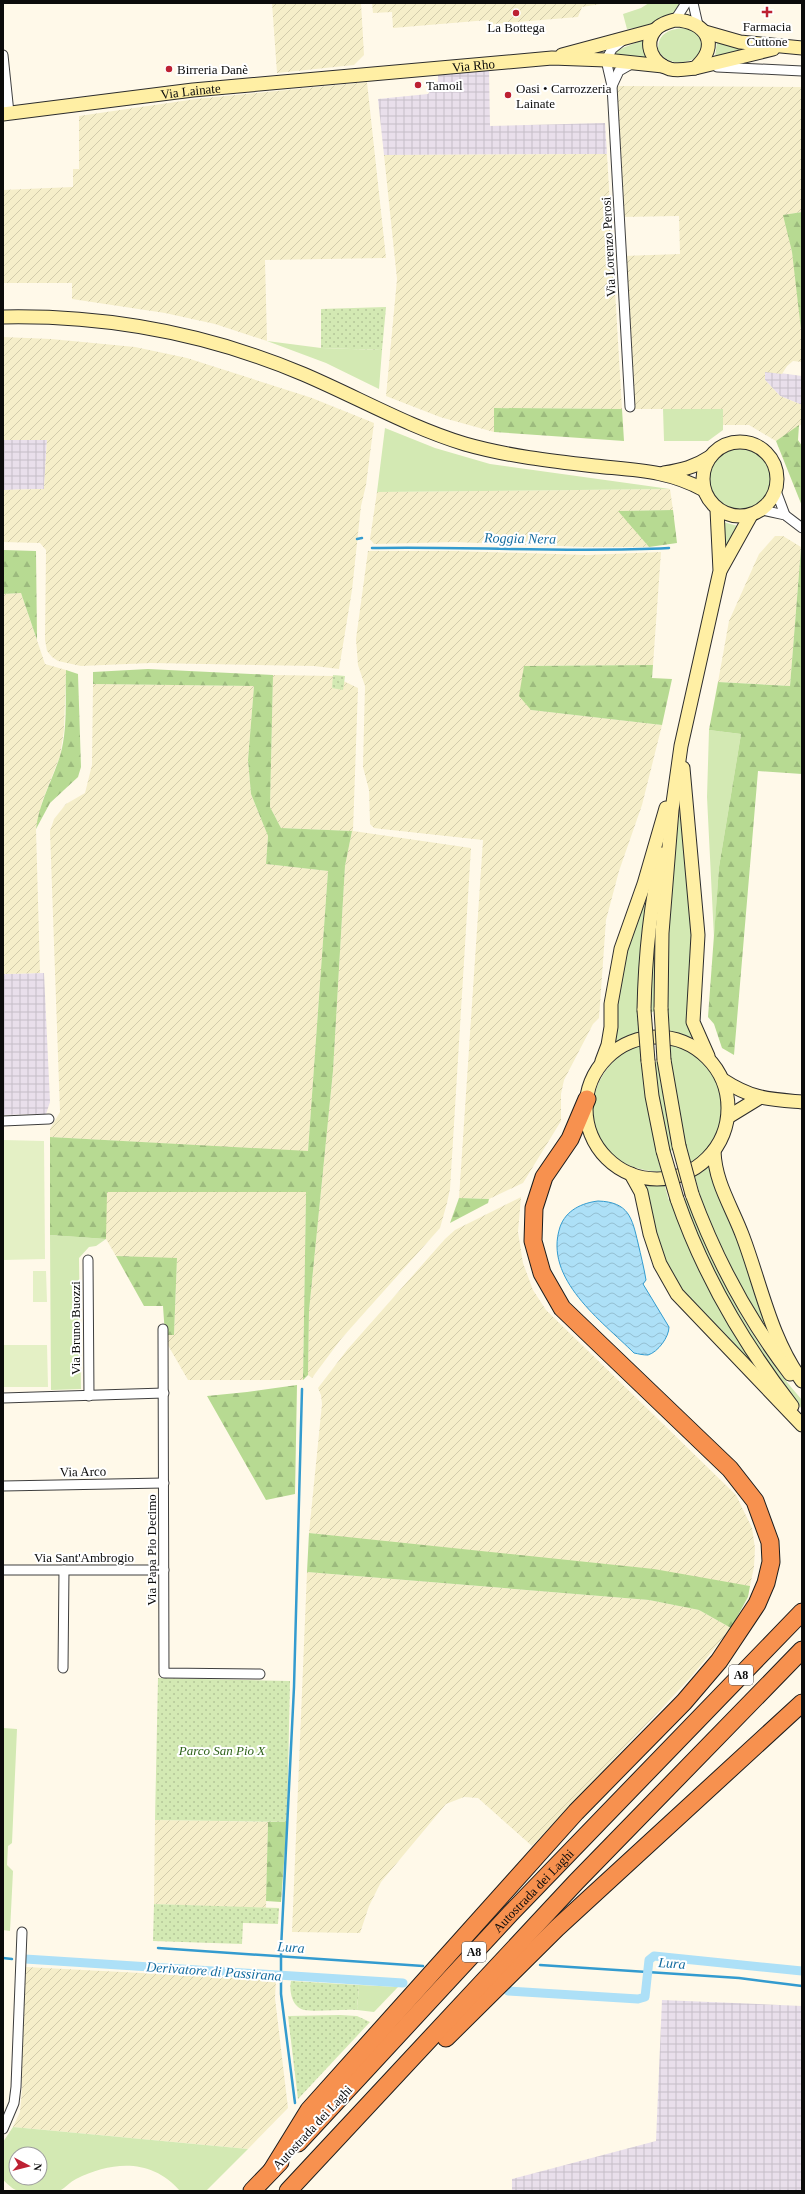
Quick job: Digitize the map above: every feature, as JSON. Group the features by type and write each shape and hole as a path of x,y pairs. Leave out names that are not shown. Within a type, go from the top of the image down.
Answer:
{"highway":[{"path":"272,2170 309,2110 576,1812 684,1702 719,1660 757,1604 766,1583 771,1562 770,1542 755,1501 730,1469 562,1308 542,1273 533,1241 534,1208 544,1177 570,1140 587,1099"},
{"name":"Autostrada dei Laghi","path":"252,2191 510,1914 802,1612"},
{"name":"Autostrada dei Laghi","path":"288,2191 576,1882 802,1650"},
{"path":"412,2059 430,2050 448,2038 557,1928 802,1703"}],"main road":[{"path":"783,46 683,70 663,66 652,56 649,49 650,40 655,30 664,23 675,20 685,20 740,42 783,46 802,48"},
{"path":"696,68 706,55 708,46 702,28"},
{"name":"Via Rho","path":"552,58 655,30"},
{"name":"Via Rho","path":"372,75 552,58 606,60 663,66"},
{"name":"Via Lainate","path":"6,114 157,94 372,75"},
{"path":"3,317 61,318 101,321 198,339 251,354 302,374 420,427 464,444 545,460 664,473 704,490"},
{"path":"664,473 694,467 710,457 718,449 729,444 740,442 752,444 762,449 770,457 776,468 778,480 776,491 770,502 757,513 720,571"},
{"path":"710,457 705,467 703,479 704,490 709,501 718,510 734,516 757,513"},
{"path":"681,746 698,935 693,1022 700,1040 723,1080 728,1098 728,1117 723,1135 714,1151 701,1164 685,1174 673,1177 648,1178 631,1174 614,1165 601,1152 595,1141 587,1118 587,1099 591,1081 601,1065 608,1045 611,1026 611,1004 621,949 658,839 681,746 720,571 718,510"},
{"path":"681,746 672,810 662,933 661,1009 664,1060 678,1146 692,1194 712,1245 732,1286 774,1353 802,1390"},
{"path":"672,810 654,889 645,969 644,1010 652,1096 676,1199 696,1251 718,1295 760,1361 802,1418"},
{"path":"601,1065 614,1052 630,1042 647,1037 666,1037 684,1042 694,1048 713,1064"},
{"path":"723,1080 741,1092 759,1098 802,1102"},
{"path":"728,1117 759,1098"},
{"path":"714,1151 714,1166 718,1182 743,1237 764,1301 783,1348 802,1381"},
{"path":"631,1174 641,1192 650,1234 660,1264 677,1294 802,1425"}],"street":[{"path":"675,20 686,3"},
{"path":"693,3 702,28"},
{"path":"606,60 616,44 636,34"},
{"name":"Via Lainate","path":"3,55 6,114"},
{"name":"Via Lorenzo Perosi","path":"606,60 612,86 630,407"},
{"path":"612,86 619,71 634,63"},
{"path":"696,68 727,67 802,71"},
{"path":"776,491 785,515 802,528"},
{"path":"757,513 785,515"},
{"path":"3,1121 48,1119"},
{"name":"Via Bruno Buozzi","path":"88,1260 89,1396"},
{"name":"Via Papa Pio Decimo","path":"163,1330 164,1673 260,1674"},
{"path":"3,1398 164,1393"},
{"name":"Via Arco","path":"3,1486 164,1483"},
{"name":"Via Sant'Ambrogio","path":"3,1570 164,1570"},
{"path":"63,1668 64,1570"},
{"path":"3,2129 14,2103 16,2087 22,1932"}],"shaded area":[{"path":"272,3 361,3 364,55 354,65 277,73"},
{"path":"372,3 607,3 582,7 578,17 493,24 488,20 393,28 392,12 373,13"},
{"path":"489,70 490,126 605,123 607,154 384,155 378,99 428,94 438,81 438,75"},
{"path":"367,82 386,258 265,260 267,341 215,324 165,313 72,299 72,283 3,283 3,190 73,187 73,169 79,169 79,116 196,99"},
{"path":"615,86 802,87 802,212 784,215 797,285 801,321 802,362 793,361 787,366 782,374 765,372 765,380 780,396 802,405 802,424 776,441 749,425 723,425 723,409 629,409 623,256 680,254 679,216 622,217"},
{"path":"607,154 622,409 494,408 494,432 440,417 386,396 397,279 384,155"},
{"path":"3,337 51,339 135,347 187,358 312,398 374,423 366,485 361,506 352,590 339,669 314,666 151,663 81,666 58,661 52,657 47,651 45,640 46,550 40,543 3,542 3,490 44,489 47,440 3,440"},
{"path":"765,371 802,376 802,405 780,396 765,380"},
{"path":"47,439 44,489 3,490 3,440"},
{"path":"670,489 673,510 619,511 649,547 584,547 455,542 374,544 370,539 377,492"},
{"path":"775,536 783,536 801,547 790,686 718,682 729,621 759,554"},
{"path":"368,551 454,551 587,555 661,552 653,665 524,666 531,710 662,725 642,805 619,871 606,920 599,1018 593,1024 564,1080 561,1094 561,1121 523,1183 489,1199 459,1198 483,840 374,828 370,824 369,790 363,767 365,686 358,665 356,639"},
{"path":"21,593 45,664 66,670 64,730 60,756 42,802 36,829 40,973 3,974 3,594"},
{"path":"273,675 333,676 358,688 353,831 471,848 450,1189 440,1228 341,1339 312,1378 308,1375 309,1311 333,1071 345,866 352,831 281,828 270,807"},
{"path":"93,684 254,686 248,760 251,794 268,836 266,864 328,871 308,1152 50,1137 50,1129 60,1112 50,831 54,819 66,804 85,793 92,765"},
{"path":"44,973 50,1102 46,1114 3,1115 3,974"},
{"path":"106,1192 306,1192 303,1380 188,1380 165,1340 165,1335 174,1335 177,1259 116,1256 106,1239"},
{"path":"521,1197 518,1232 523,1263 533,1290 546,1310 736,1495 752,1528 755,1548 754,1567 750,1586 309,1533 322,1404 321,1395 318,1388 347,1350 445,1239 455,1230"},
{"path":"307,1572 649,1600 699,1610 731,1628 691,1677 532,1846 478,1798 464,1797 446,1804 381,1882 369,1906 360,1933 292,1932"},
{"path":"155,1820 268,1822 266,1908 154,1904"},
{"path":"26,1967 276,1980 275,1998 288,2108 248,2149 13,2127 20,2112 22,2090 22,2032"},
{"path":"662,2000 802,2006 802,2191 512,2191 512,2179 656,2141"}],"green space":[{"path":"649,3 682,3 671,14 658,22 643,27 627,29 623,14 641,8"},
{"path":"684,28 697,34 701,41 699,56 682,62 665,59 658,49 660,39 666,33 674,29"},
{"path":"644,37 643,45 646,59 614,55 621,49 641,40"},
{"path":"717,42 749,48 715,57"},
{"path":"802,212 802,338 792,252 783,215"},
{"path":"386,307 382,350 321,348 321,309"},
{"path":"267,341 321,348 382,350 379,389 326,363"},
{"path":"494,408 622,409 624,441 494,432"},
{"path":"663,409 723,409 723,430 708,441 664,441"},
{"path":"799,425 798,440 802,446 802,506 776,441"},
{"path":"385,428 435,448 490,464 670,489 377,492"},
{"path":"740,449 757,454 762,458 766,463 771,480 766,497 762,502 757,506 740,511 723,506 718,502 714,497 709,480 714,463 718,458 723,454"},
{"path":"673,510 677,543 649,547 618,511"},
{"path":"723,522 738,526 725,555"},
{"path":"802,535 802,774 758,771 734,1055 722,1048 714,1024 708,1017 719,867 741,734 709,730 718,682 790,686"},
{"path":"3,550 36,551 37,640 21,593 3,594"},
{"path":"653,665 652,678 672,679 662,725 531,710 519,696 524,666"},
{"path":"148,669 273,675 270,807 281,828 352,831 345,866 333,1071 309,1311 308,1375 303,1380 306,1192 107,1192 106,1239 50,1235 50,1137 308,1151 328,871 266,864 268,836 251,794 248,760 254,686 93,684 93,672"},
{"path":"66,670 78,674 81,767 78,777 50,803 36,829 40,810 63,746 66,713"},
{"path":"333,675 345,676 343,690 332,688"},
{"path":"709,730 741,734 719,867 714,938 707,797"},
{"path":"681,804 691,895 694,1038 667,1032 663,978 677,830"},
{"path":"659,875 656,1011 649,1013"},
{"path":"645,891 648,892 640,1033 625,1037 615,1045 617,983"},
{"path":"668,1043 685,1048 699,1056 710,1067 717,1080 722,1095 722,1111 719,1127 706,1152 691,1165 676,1104"},
{"path":"641,1044 647,1106 661,1172 649,1171 628,1165 618,1159 604,1145 596,1129 593,1112 595,1095 601,1079 611,1064 624,1052"},
{"path":"659,1061 661,1085 674,1150 667,1151 652,1063"},
{"path":"3,1140 44,1141 45,1259 3,1260"},
{"path":"711,1163 777,1347 740,1292 697,1192 699,1191 694,1174"},
{"path":"643,1182 664,1183 669,1201 672,1200 699,1267 720,1309 732,1330 759,1370 719,1332 694,1305 673,1275 661,1251"},
{"path":"459,1198 489,1199 488,1203 450,1223"},
{"path":"689,1198 710,1252 735,1305 766,1354 783,1378 802,1400 802,1409 770,1370 718,1284 682,1199"},
{"path":"50,1235 106,1239 96,1246 89,1247 79,1258 81,1389 51,1390"},
{"path":"116,1256 177,1258 174,1335 165,1335 163,1306 144,1306"},
{"path":"33,1271 46,1271 47,1302 33,1302"},
{"path":"3,1345 47,1345 48,1387 3,1387"},
{"path":"297,1385 295,1494 266,1500 207,1396"},
{"path":"309,1533 654,1569 750,1586 748,1597 731,1628 699,1610 649,1600 307,1572"},
{"name":"Parco San Pio X","path":"158,1678 290,1681 287,1822 155,1820"},
{"path":"3,1728 17,1729 12,1843 8,1846 7,1865 13,1871 10,1931 3,1930"},
{"path":"268,1822 287,1822 281,1902 266,1901"},
{"path":"154,1904 279,1908 278,1924 243,1923 242,1944 153,1941"},
{"path":"291,1981 359,1985 357,2010 304,2010 297,2006 292,1998 290,1989"},
{"path":"359,1985 398,1987 374,2012 357,2010"},
{"path":"288,2016 357,2016 370,2022 298,2099"},
{"path":"13,2127 248,2149 206,2191 180,2191 169,2180 157,2173 144,2168 131,2166 117,2166 90,2173 74,2180 58,2191 26,2192 18,2191 10,2186 48,2186 48,2146 8,2146 8,2184 3,2180 3,2142"}],"water":[{"path":"598,1201 616,1204 623,1208 631,1219 636,1234 646,1280 643,1284 669,1327 669,1331 662,1344 656,1351 648,1355 634,1353 592,1313 579,1298 568,1281 560,1264 557,1246 560,1227 566,1216 575,1208"}],"waterway":[{"name":"Roggia Nera","path":"357,539 362,538"},
{"name":"Roggia Nera","path":"372,548 558,550 669,548"},
{"path":"295,2103 281,1994 281,1949 294,1687 302,1389"},
{"name":"Lura","path":"158,1948 423,1966"},
{"name":"Lura","path":"508,1991 638,1999 645,1997 649,1960 654,1956 802,1971"},
{"path":"3,1958 12,1959"},
{"name":"Derivatore di Passirana","path":"25,1959 403,1983"},
{"name":"Lura","path":"540,1965 739,1978 802,1986"}],"place":[{"name":"Farmacia Cuttone","path":"767,12"},
{"name":"La Bottega","path":"516,13"},
{"name":"Birreria Danè","path":"169,69"},
{"name":"Tamoil","path":"418,85"},
{"name":"Oasi • Carrozzeria Lainate","path":"508,95"}]}
